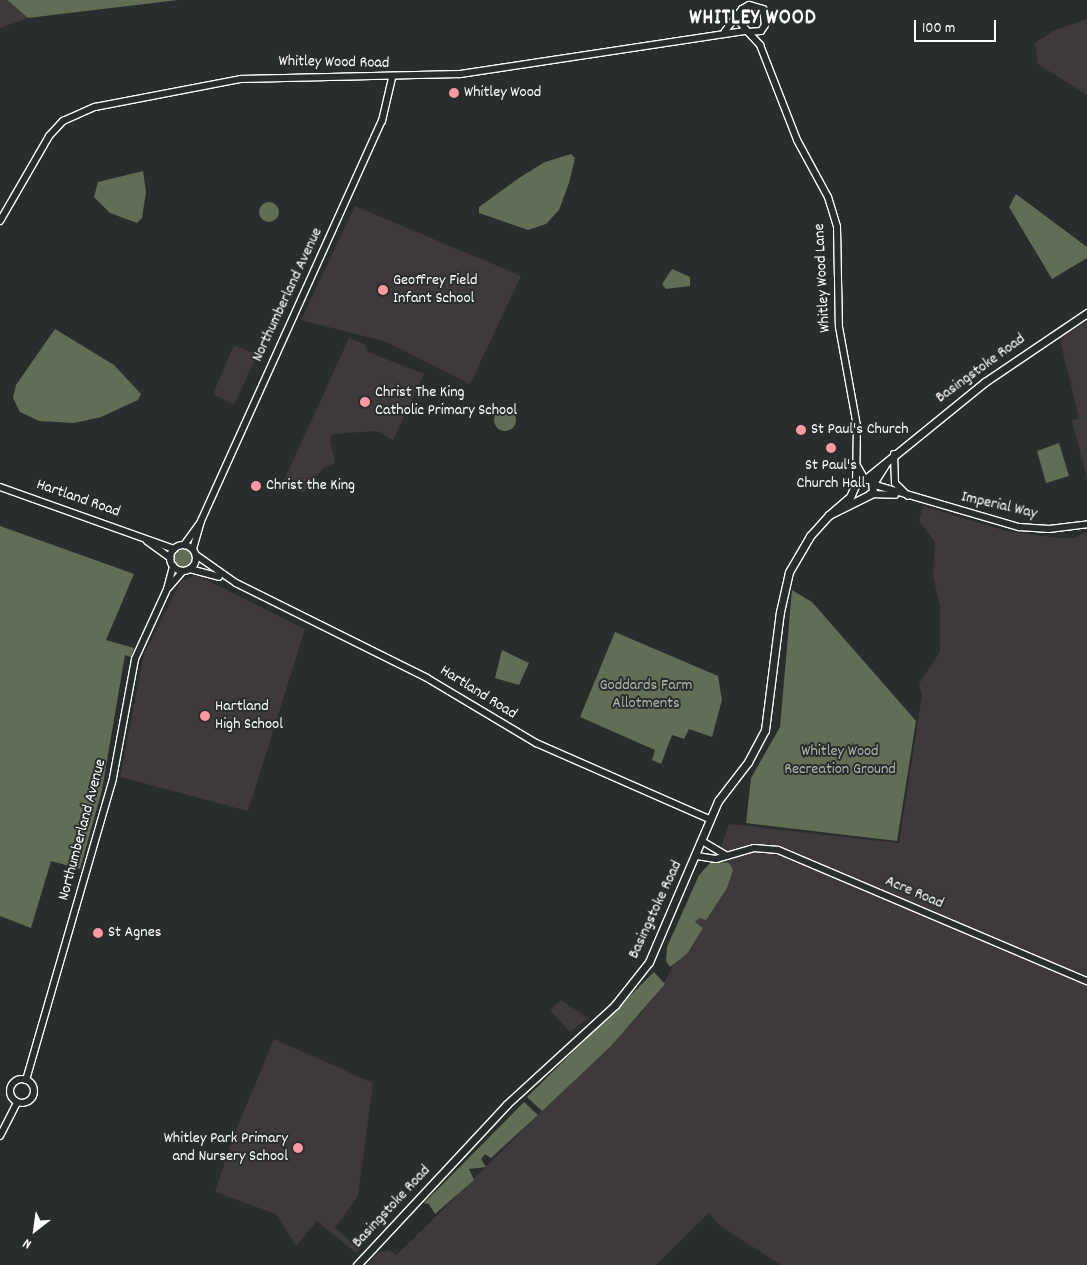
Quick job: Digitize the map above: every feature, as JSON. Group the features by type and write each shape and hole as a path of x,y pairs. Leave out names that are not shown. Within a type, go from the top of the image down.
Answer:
{"main road":[{"name":"Basingstoke Road","path":"357,1265 506,1105 630,988 652,955 697,856 709,819 765,730 780,612 789,572 810,536 856,485 870,480 894,453 985,382 1087,313"},
{"path":"868,495 870,480"},
{"path":"856,485 868,495"},
{"name":"Basingstoke Road","path":"829,515 868,495"}],"street":[{"path":"746,0 739,21 747,31 760,31 767,20 758,0"},
{"path":"725,31 741,11 756,5 763,9"},
{"name":"Whitley Wood Road","path":"0,221 49,136 63,122 82,112 184,87 265,76 392,78 538,65 725,31 747,31"},
{"name":"Whitley Wood Lane","path":"747,31 760,45"},
{"name":"Whitley Wood Lane","path":"760,31 760,45 797,140 828,197 837,227 839,327 857,426 856,485"},
{"name":"Northumberland Avenue","path":"184,545 201,521 382,122 392,78"},
{"path":"894,453 896,483 908,497"},
{"path":"856,464 870,480"},
{"name":"Imperial Way","path":"870,480 908,497 1024,528 1058,529 1087,524"},
{"name":"Hartland Road","path":"0,487 74,510 146,540 174,549"},
{"name":"Imperial Way","path":"868,495 908,497"},
{"name":"Northumberland Avenue","path":"194,552 201,521"},
{"name":"Hartland Road","path":"146,540 170,558"},
{"path":"184,545 194,552 190,569 183,571 173,566 170,558 174,549 184,545"},
{"name":"Hartland Road","path":"194,552 236,583"},
{"name":"Northumberland Avenue","path":"26,1080 113,778 135,659 167,589 173,566"},
{"name":"Hartland Road","path":"190,569 236,583 427,678 536,743 709,819"},
{"name":"Northumberland Avenue","path":"167,589 183,571"},
{"path":"702,841 727,856"},
{"name":"Acre Road","path":"697,856 727,856 754,848 778,850 1087,981"},
{"path":"26,1080 34,1088 33,1096 28,1102 17,1102 10,1088 16,1081 26,1080"},
{"path":"0,1136 17,1102"}],"shaded area":[{"path":"0,0 7,0 28,18 0,28"},
{"path":"1087,19 1087,95 1038,64 1035,43 1053,31"},
{"path":"355,206 521,276 470,384 387,342 301,320"},
{"path":"1087,322 1087,479 1072,421 1079,418 1059,336"},
{"name":"Christ The King Catholic Primary School","path":"349,338 364,344 368,352 424,374 393,440 377,431 332,434 330,439 335,463 323,468 303,493 282,485"},
{"path":"234,345 257,355 234,405 213,394"},
{"path":"923,506 1006,531 1057,538 1075,538 1087,531 1087,1265 781,1265 719,1225 709,1213 656,1265 367,1265 376,1254 389,1250 396,1255 640,1014 665,981 695,923 729,824 899,843 922,696 919,684 940,652 940,606 933,576 935,542 919,521"},
{"name":"Hartland High School","path":"197,575 305,629 248,811 120,777 144,654 181,581"},
{"path":"561,1000 588,1018 570,1032 550,1010"},
{"name":"Whitley Park Primary and Nursery School","path":"274,1039 373,1083 358,1196 335,1228 360,1249 356,1253 317,1221 296,1246 276,1214 215,1192 232,1140"}],"green space":[{"path":"7,0 178,0 28,18"},
{"path":"571,154 575,158 569,183 559,210 546,224 528,230 479,213 479,207 519,178 545,162"},
{"path":"143,171 146,192 142,218 137,223 110,213 94,197 98,182"},
{"path":"1016,194 1087,247 1087,258 1052,279 1009,207"},
{"path":"269,202 276,205 279,212 276,219 269,222 262,219 259,212 262,205"},
{"path":"672,269 690,277 690,286 666,289 662,284"},
{"path":"55,329 114,365 141,394 138,400 101,417 74,423 39,421 20,412 13,398 16,385"},
{"path":"505,409 513,412 516,420 513,428 505,431 497,428 494,420 497,412"},
{"path":"1059,443 1069,476 1046,483 1037,451"},
{"path":"0,526 134,574 106,640 134,648 131,657 125,655 102,790 80,869 51,861 31,928 0,916"},
{"path":"183,548 190,551 193,558 190,565 183,568 176,565 173,558 176,551"},
{"name":"Whitley Wood Recreation Ground","path":"792,590 812,602 916,721 897,841 746,823 751,778 780,727"},
{"name":"Goddards Farm Allotments","path":"615,632 718,676 722,700 712,737 689,729 684,739 672,735 661,764 652,760 655,750 580,717"},
{"path":"502,650 529,663 519,685 495,678"},
{"path":"711,862 729,863 733,870 727,888 706,920 699,918 695,922 703,928 687,954 670,967 666,961 667,947 699,875"},
{"path":"654,972 665,984 610,1047 542,1111 527,1097"},
{"path":"524,1102 538,1115 491,1158 485,1154 481,1159 486,1167 469,1169 474,1180 435,1214 429,1204 424,1203"}],"place":[{"name":"Whitley Wood","path":"454,93"},
{"name":"Geoffrey Field Infant School","path":"383,290"},
{"name":"Christ The King Catholic Primary School","path":"365,402"},
{"name":"St Paul's Church","path":"801,430"},
{"name":"St Paul's Church Hall","path":"831,448"},
{"name":"Christ the King","path":"256,486"},
{"name":"Hartland High School","path":"205,716"},
{"name":"St Agnes","path":"98,933"},
{"name":"Whitley Park Primary and Nursery School","path":"298,1148"}],"district":[{"name":"WHITLEY WOOD","path":"753,19"}]}
